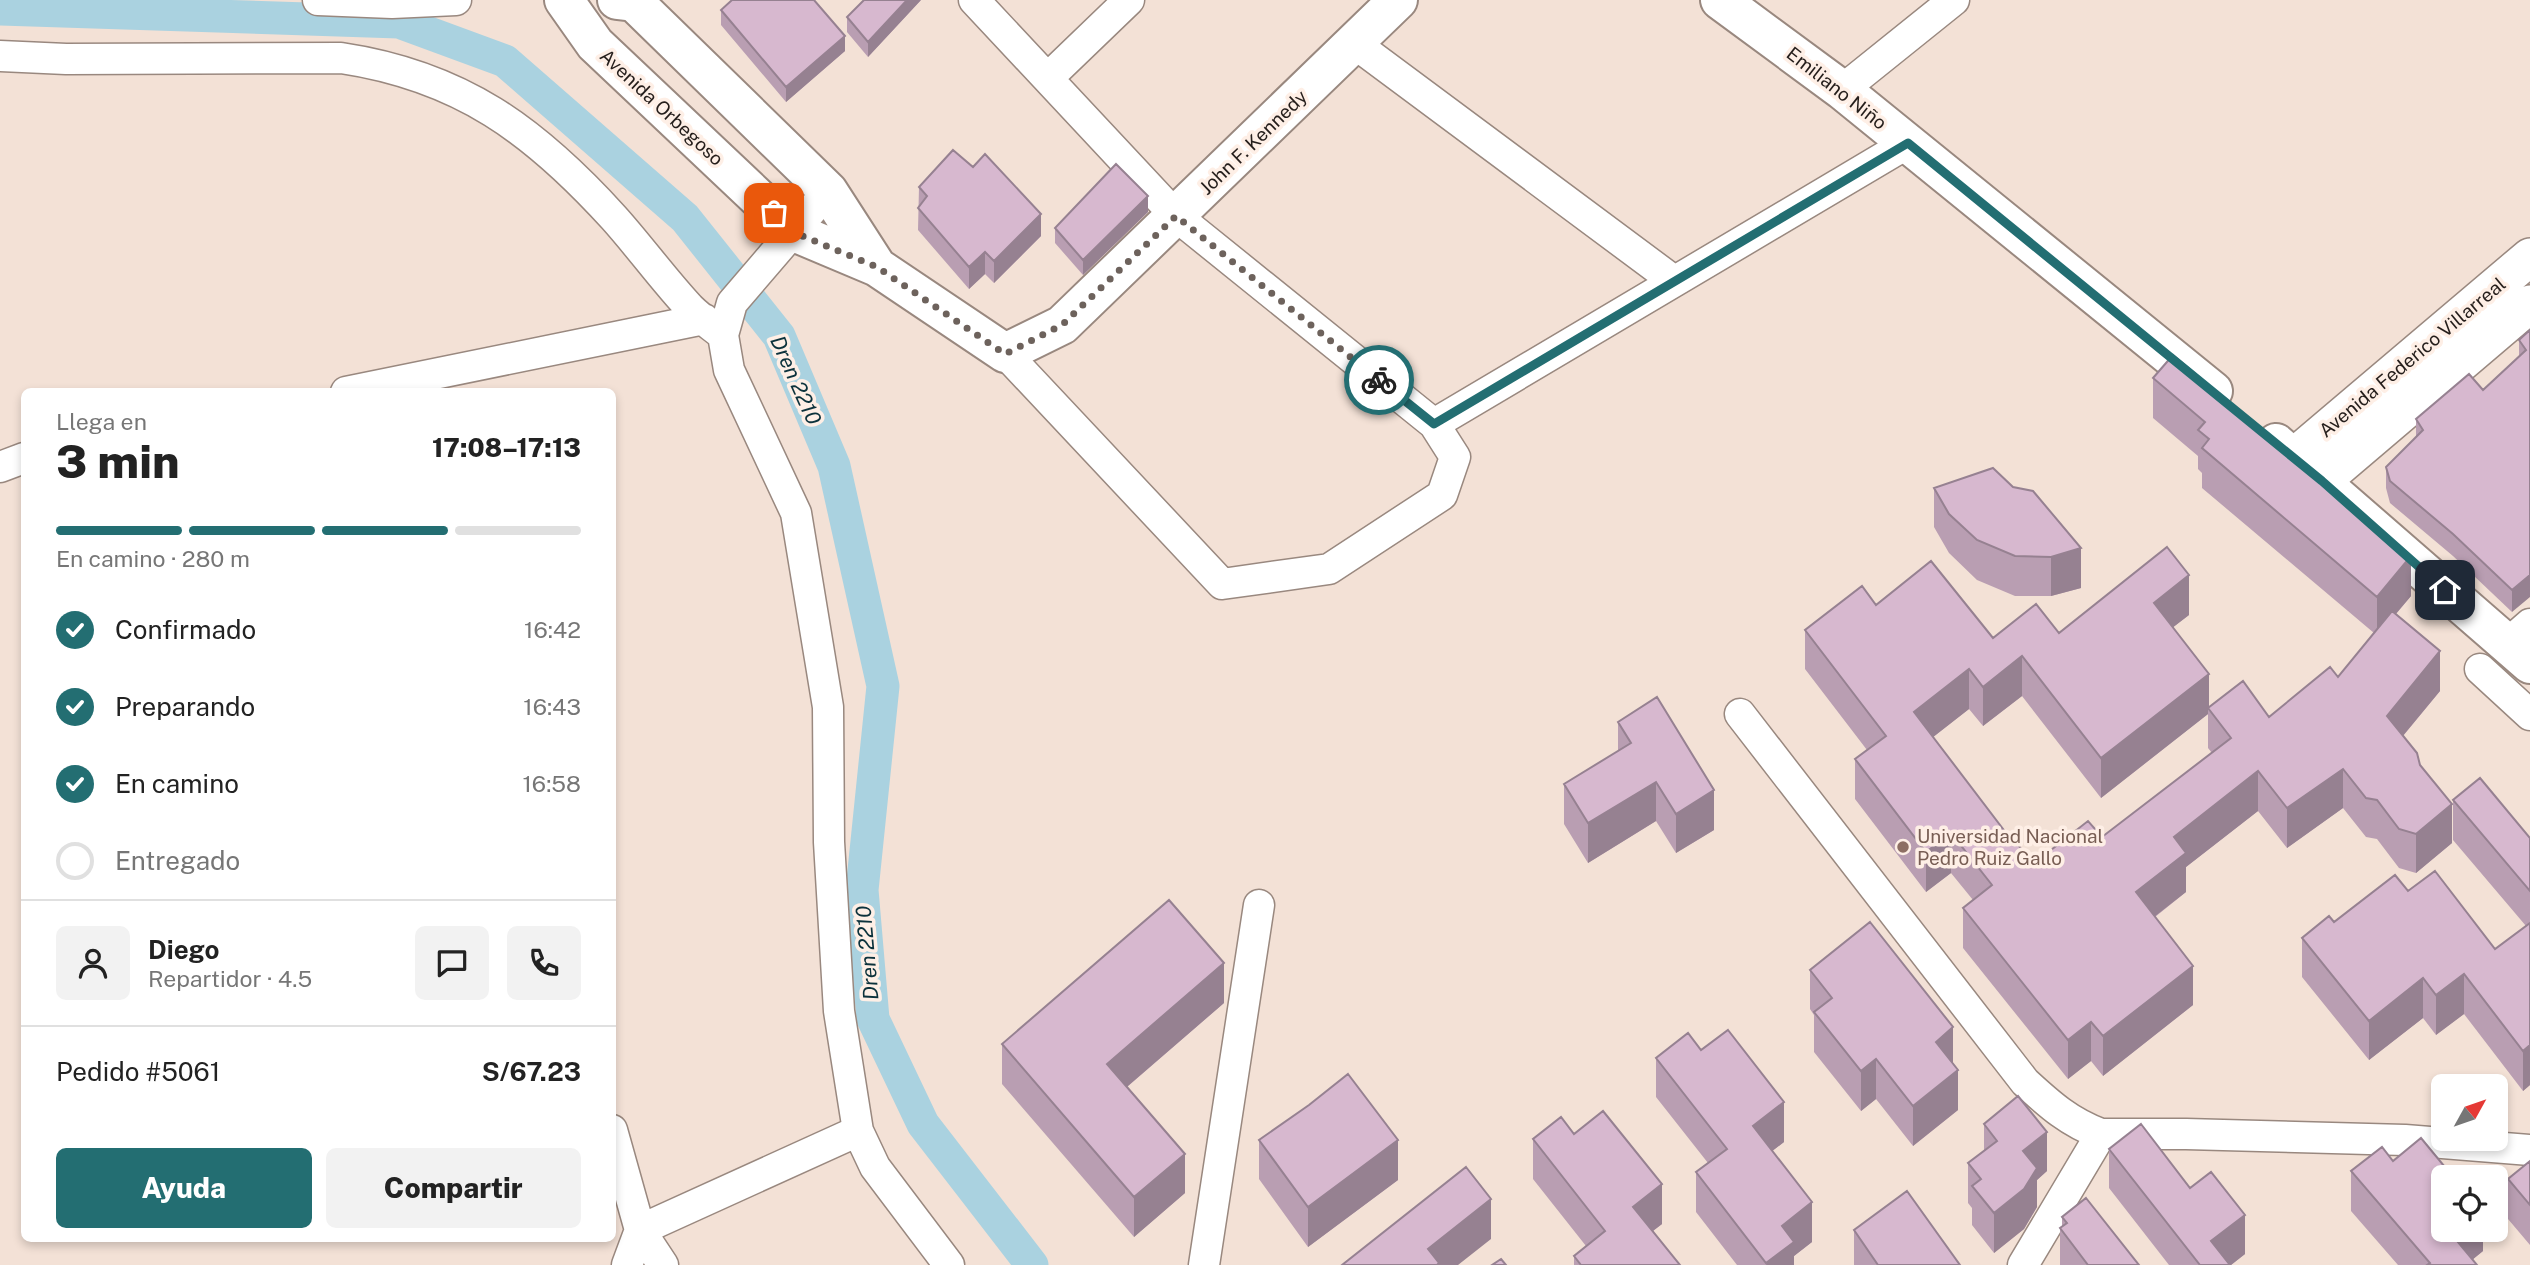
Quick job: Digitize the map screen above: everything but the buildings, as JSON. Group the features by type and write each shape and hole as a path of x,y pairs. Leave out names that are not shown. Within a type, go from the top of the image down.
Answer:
{"main road":[{"name":"Avenida Orbegoso","path":"564,0 595,44 793,232 877,267 1005,354"},
{"name":"Avenida Orbegoso","path":"617,0 634,2 828,191 877,267"},
{"name":"John F. Kennedy","path":"1005,354 1062,325 1398,0"},
{"name":"Emiliano Niño","path":"1720,0 1842,90 2294,457 2512,651"}],"street":[{"path":"318,0 392,3 456,0"},
{"path":"974,0 1176,216 1434,424 1455,457 1442,495 1329,569 1222,584 1005,354"},
{"path":"1049,78 1129,0"},
{"path":"1842,90 1954,0"},
{"path":"1354,43 1674,282"},
{"path":"0,56 66,59 341,58 371,63 429,79 489,108 532,139 613,218 692,309 713,327 729,370 796,513 828,707 829,842 839,1011 858,1131 875,1167 949,1265"},
{"path":"1434,424 1908,143"},
{"path":"369,388 713,327 828,191"},
{"name":"Avenida Federico Villarreal","path":"2294,457 2530,257"},
{"name":"Avenida Federico Villarreal","path":"2322,481 2530,304"},
{"path":"0,467 21,459"},
{"path":"2512,651 2530,715"},
{"path":"1740,713 2025,1082 2052,1107 2078,1125 2101,1134 2405,1140 2530,1150"},
{"path":"1204,1265 1259,905"},
{"path":"627,1265 640,1230 858,1131"},
{"path":"2023,1265 2101,1134"},
{"path":"616,1144 640,1230 663,1265"}],"waterway":[{"name":"Dren 2210","path":"0,9 399,22 505,61 685,218 779,336 834,466 883,686 862,890 873,1019 923,1124 1032,1265"}],"way so far":[{"path":"774,213 793,232 877,267 1005,354 1062,325 1176,216 1379,380"}],"place":[{"name":"Universidad Nacional Pedro Ruiz Gallo","path":"1903,847"}],"route":[{"path":"1379,380 1434,424 1908,143 2322,481 2445,590"}]}
